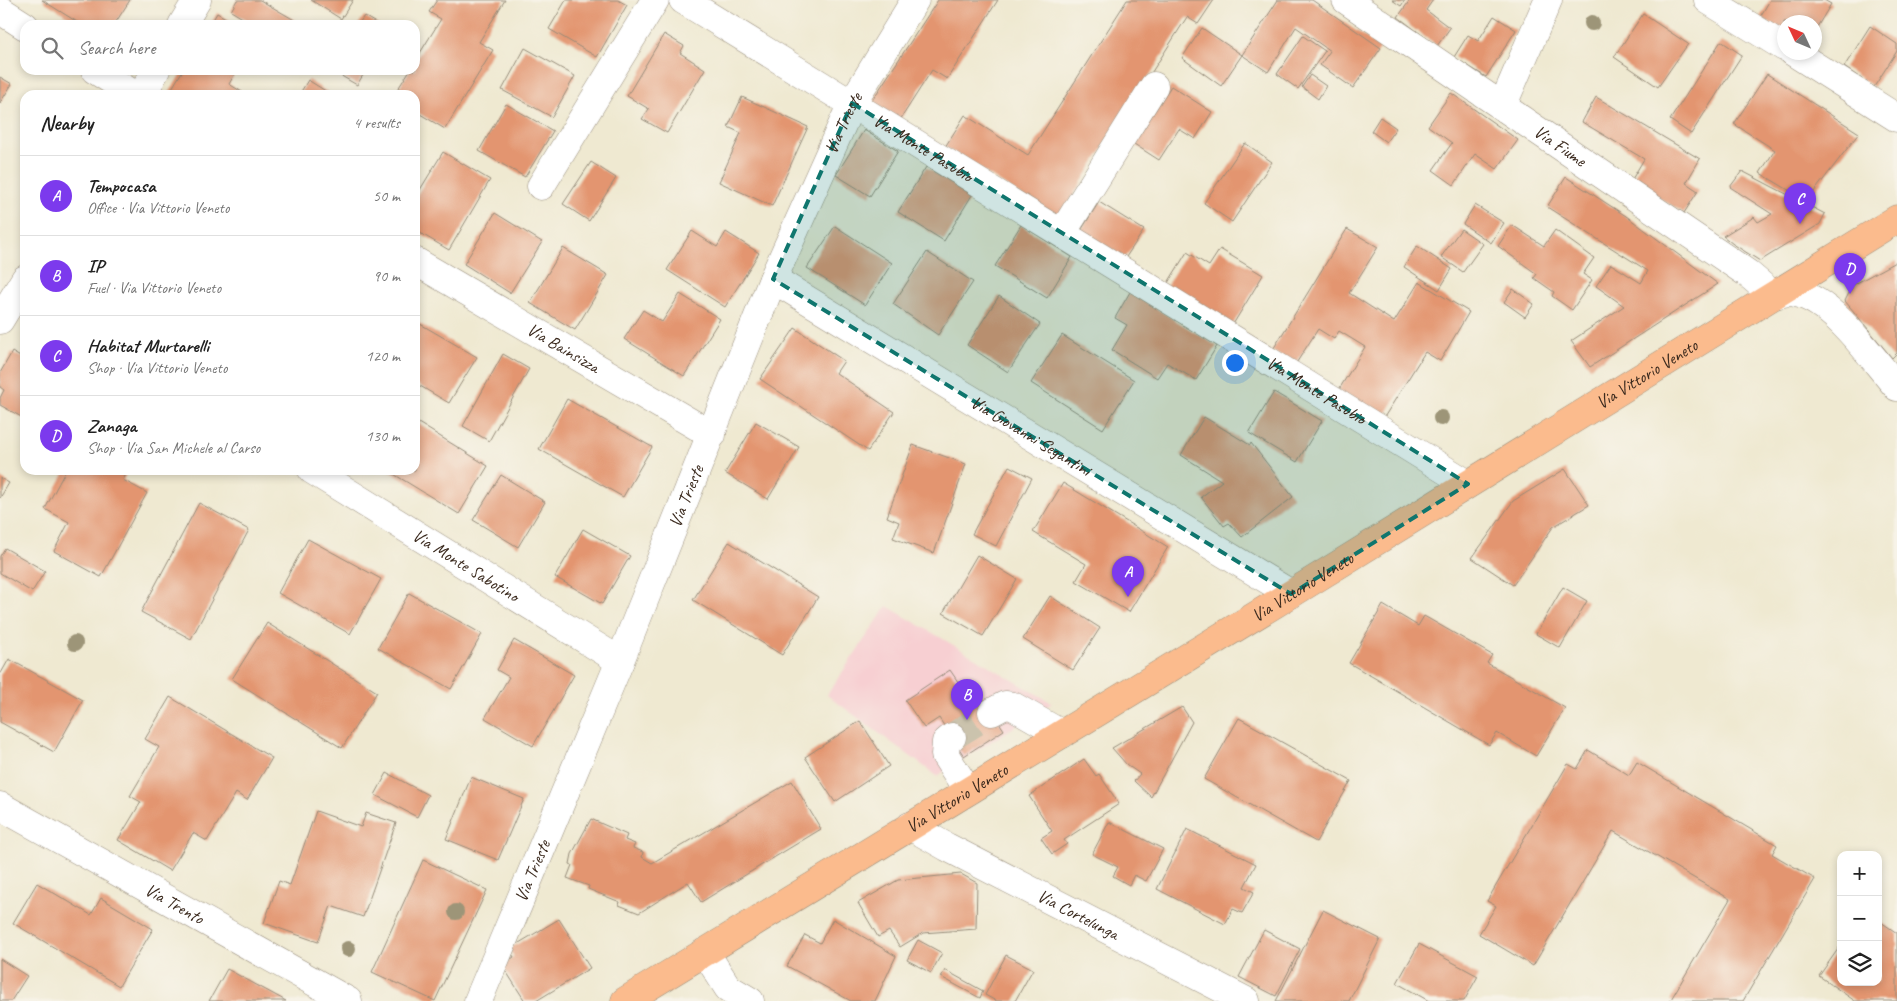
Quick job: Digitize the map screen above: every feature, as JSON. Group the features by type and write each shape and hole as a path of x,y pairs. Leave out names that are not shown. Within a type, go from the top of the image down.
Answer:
{"main road":[{"name":"Via Vittorio Veneto","path":"625,1001 1291,594 1897,219"}],"street":[{"path":"185,20 197,0"},
{"path":"541,186 655,0"},
{"name":"Via Monte Pasubio","path":"682,0 1468,484"},
{"name":"Via Trieste","path":"478,1001 620,661 773,279 852,104 915,0"},
{"name":"Via Fiume","path":"1346,0 1747,273 1773,294"},
{"path":"1502,107 1548,0"},
{"path":"1708,0 1777,44"},
{"path":"0,10 20,23"},
{"path":"1806,60 1897,118"},
{"path":"103,75 126,90"},
{"path":"145,90 153,75"},
{"path":"1062,233 1154,86"},
{"name":"Via Bainsizza","path":"420,264 712,435"},
{"name":"Via Giovanni Segantini","path":"773,279 1291,594"},
{"path":"0,320 20,290"},
{"path":"1773,294 1794,292 1821,306 1835,317 1897,387"},
{"name":"Via Monte Sabotino","path":"320,475 620,661"},
{"path":"992,712 1006,705 1013,706 1062,734"},
{"path":"952,737 946,742 945,755 968,791"},
{"name":"Via Trento","path":"0,806 348,1001"},
{"name":"Via Cortelunga","path":"910,826 1246,1001"},
{"path":"705,952 728,988 750,1001"}],"highlighted area":[{"path":"852,103 1468,484 1291,594 773,279"}],"shaded area":[{"path":"887,606 1052,703 937,776 827,695"}],"building":[{"path":"42,0 130,0 117,20 74,20"},
{"path":"237,0 260,0 294,20 246,20 231,11"},
{"path":"311,0 353,0 341,19"},
{"path":"437,0 505,0 479,42 493,50 445,129 420,114 420,90 397,90 407,75 420,75 420,53 441,19 429,12"},
{"path":"566,0 618,0 627,5 597,57 549,29"},
{"path":"938,0 998,0 947,79 932,70 900,120 871,102"},
{"path":"1127,0 1214,0 1198,24 1187,17 1058,219 945,147 965,115 1028,155"},
{"path":"1278,0 1312,0 1381,48 1353,88 1320,65 1330,51 1296,27 1268,72 1242,55"},
{"path":"1392,0 1405,0 1401,6"},
{"path":"1410,0 1433,0 1426,10 1450,28 1437,46 1398,17"},
{"path":"1770,0 1824,0 1831,4 1822,19 1822,15 1777,15 1777,27 1760,17"},
{"path":"217,13 229,20 213,20"},
{"path":"1643,14 1688,44 1658,87 1614,57"},
{"path":"364,16 371,20 361,20"},
{"path":"1494,16 1516,30 1486,77 1454,57 1468,35 1478,41"},
{"path":"1870,26 1897,44 1897,51 1874,87 1844,67"},
{"path":"1202,28 1242,55 1221,86 1182,58"},
{"path":"664,34 684,46 680,53 705,69 667,133 642,119 649,109 627,96"},
{"path":"1303,36 1325,51 1298,89 1277,74"},
{"path":"1721,41 1742,55 1691,134 1670,120"},
{"path":"525,48 575,76 552,117 502,90"},
{"path":"1767,74 1859,133 1807,201 1760,173 1775,150 1734,124"},
{"path":"180,75 234,75 229,84 239,90 171,90"},
{"path":"340,75 363,75 357,85"},
{"path":"1310,75 1326,86 1318,99 1302,87"},
{"path":"0,77 12,84 0,103"},
{"path":"308,80 324,90 302,90"},
{"path":"1171,86 1212,112 1195,139 1179,129 1159,160 1134,144"},
{"path":"1451,93 1518,140 1497,169 1475,154 1454,185 1433,170 1452,143 1428,126"},
{"path":"742,97 808,127 772,206 719,182 741,133 728,127"},
{"path":"1596,97 1700,159 1686,183 1698,191 1684,213 1631,181 1644,159 1582,122"},
{"path":"506,104 553,131 525,177 479,151"},
{"path":"1380,117 1396,128 1386,142 1371,131"},
{"path":"864,130 898,151 870,196 836,175"},
{"path":"1245,143 1272,162 1232,222 1204,203"},
{"path":"443,152 490,180 449,250 420,233 420,190"},
{"path":"591,162 616,178 589,221 563,204"},
{"path":"926,167 972,195 944,241 898,212"},
{"path":"1742,171 1825,214 1820,224 1760,261 1733,244 1723,236 1754,217 1758,222 1772,214 1730,187"},
{"path":"1566,177 1626,216 1718,284 1590,367 1571,341 1624,306 1596,286 1611,264 1641,283 1648,271 1547,207"},
{"path":"1099,202 1144,230 1124,260 1080,232"},
{"path":"1475,205 1504,223 1491,243 1463,224"},
{"path":"495,213 542,242 510,293 464,264"},
{"path":"1021,225 1072,257 1047,298 995,266"},
{"path":"1512,225 1544,246 1555,230 1594,258 1583,274 1592,280 1572,310 1552,296 1554,292 1534,278 1537,274 1498,246"},
{"path":"835,226 892,263 865,305 807,268"},
{"path":"1347,229 1378,247 1349,293 1394,322 1419,282 1469,312 1440,361 1425,352 1383,419 1338,391 1365,347 1339,331 1334,339 1318,329 1295,365 1272,351"},
{"path":"1461,229 1483,244 1463,272 1441,257"},
{"path":"692,231 717,247 726,232 759,253 725,307 667,270"},
{"path":"1417,246 1452,269 1439,290 1404,267"},
{"path":"563,248 608,275 575,330 530,303"},
{"path":"1220,249 1263,275 1232,326 1166,286 1187,252 1209,266"},
{"path":"927,252 973,282 938,335 893,304"},
{"path":"1897,261 1897,353 1892,358 1845,301 1853,285"},
{"path":"1513,289 1534,304 1525,317 1504,302"},
{"path":"1130,292 1217,346 1196,380 1167,363 1157,378 1112,350 1127,325 1115,318"},
{"path":"680,294 720,319 684,376 624,339 643,310 662,322"},
{"path":"999,296 1040,324 1008,372 967,345"},
{"path":"420,324 477,357 449,403 420,386"},
{"path":"795,328 844,361 836,373 894,412 868,451 760,379"},
{"path":"1062,335 1134,380 1103,429 1031,383"},
{"path":"12,352 20,357 20,416 0,405 0,398 4,390 0,387 0,373"},
{"path":"503,354 529,369 489,441 463,426"},
{"path":"1274,392 1322,421 1297,462 1249,433"},
{"path":"567,399 652,447 623,497 539,449"},
{"path":"1204,417 1250,445 1251,443 1293,497 1242,537 1229,523 1224,526 1201,497 1222,481 1181,455"},
{"path":"756,422 799,447 768,499 725,473"},
{"path":"420,424 488,466 459,514 395,475 420,475"},
{"path":"913,445 966,464 934,553 893,538 899,522 887,517"},
{"path":"1009,466 1032,478 996,546 972,534"},
{"path":"1565,469 1589,505 1553,527 1513,585 1472,558 1513,501"},
{"path":"63,475 126,475 123,480 147,493 101,577 54,551 69,522 45,509"},
{"path":"501,475 545,502 518,547 473,520"},
{"path":"0,478 9,483 0,498"},
{"path":"1063,483 1168,547 1129,612 1076,581 1086,564 1033,532"},
{"path":"199,503 249,530 191,639 141,612"},
{"path":"583,529 630,556 602,604 555,577"},
{"path":"308,539 381,579 350,634 278,593"},
{"path":"729,542 818,597 782,655 693,600"},
{"path":"5,548 45,571 32,592 0,573 0,556"},
{"path":"977,555 1017,579 983,636 943,613"},
{"path":"1563,587 1587,601 1560,648 1536,634"},
{"path":"409,593 482,634 451,689 378,648"},
{"path":"1050,596 1100,628 1073,670 1023,639"},
{"path":"1383,605 1418,626 1424,616 1492,655 1487,663 1565,708 1536,756 1497,733 1489,745 1349,663"},
{"path":"267,623 377,692 342,748 232,679"},
{"path":"514,640 574,675 533,746 485,718 509,677 497,670"},
{"path":"9,659 83,700 54,752 0,722 0,675"},
{"path":"950,670 969,698 979,692 1004,730 964,756 939,718 924,728 905,700"},
{"path":"170,697 272,758 247,800 236,793 207,841 193,833 170,871 118,840 141,802 130,796 159,747 145,739"},
{"path":"1182,707 1192,722 1151,797 1134,781 1140,774 1127,765 1112,748"},
{"path":"1239,718 1351,781 1316,842 1204,779"},
{"path":"860,721 889,766 835,802 805,757"},
{"path":"1588,750 1629,775 1637,762 1777,845 1772,854 1815,879 1743,1001 1670,1001 1730,899 1613,831 1533,966 1479,934 1496,906 1487,901 1568,764 1577,769"},
{"path":"1084,759 1096,776 1099,774 1119,804 1064,840 1067,844 1052,854 1041,838 1052,831 1029,796"},
{"path":"387,773 428,795 417,817 375,795"},
{"path":"471,777 524,799 498,860 446,839"},
{"path":"792,781 821,829 701,902 688,882 639,913 619,905 620,902 588,889 589,886 567,878 572,865 570,864 572,854 591,819 627,835 625,840 635,844 633,848 643,852 642,857 652,863"},
{"path":"316,811 361,827 366,813 396,823 363,917 331,906 318,942 264,923 279,881 290,885"},
{"path":"1109,822 1163,849 1146,881 1134,875 1129,885 1113,876 1118,867 1092,854"},
{"path":"1187,829 1256,864 1244,887 1254,892 1242,913 1233,909 1225,924 1157,889"},
{"path":"423,860 487,890 435,1001 372,972"},
{"path":"961,874 977,883 976,929 923,933 900,947 889,931 878,937 858,903 898,880"},
{"path":"37,883 91,915 101,898 153,929 119,986 13,923"},
{"path":"1323,910 1380,939 1349,1001 1276,1001"},
{"path":"559,919 590,968 536,1001 525,1001 502,965 514,957 509,949"},
{"path":"833,919 896,956 875,1001 851,1001 787,966 805,935 820,943"},
{"path":"1882,923 1897,933 1897,1001 1855,1001 1819,976 1837,951 1837,986 1882,986"},
{"path":"1264,930 1300,949 1276,996 1239,977"},
{"path":"918,940 942,953 931,973 907,960"},
{"path":"1419,944 1478,976 1464,1001 1429,1001 1397,983"},
{"path":"1006,955 1033,969 1015,1001 996,1001 985,995"},
{"path":"0,959 27,976 11,1001 0,1001"},
{"path":"227,969 286,1001 209,1001"},
{"path":"945,970 983,991 980,998 941,977"}],"tunnel":[{"path":"952,737 992,712"}],"place":[{"name":"Habitat Murtarelli","path":"1800,224"},
{"name":"Zanaga","path":"1850,294"},
{"name":"Tempocasa","path":"1128,597"},
{"name":"IP","path":"967,720"}]}
